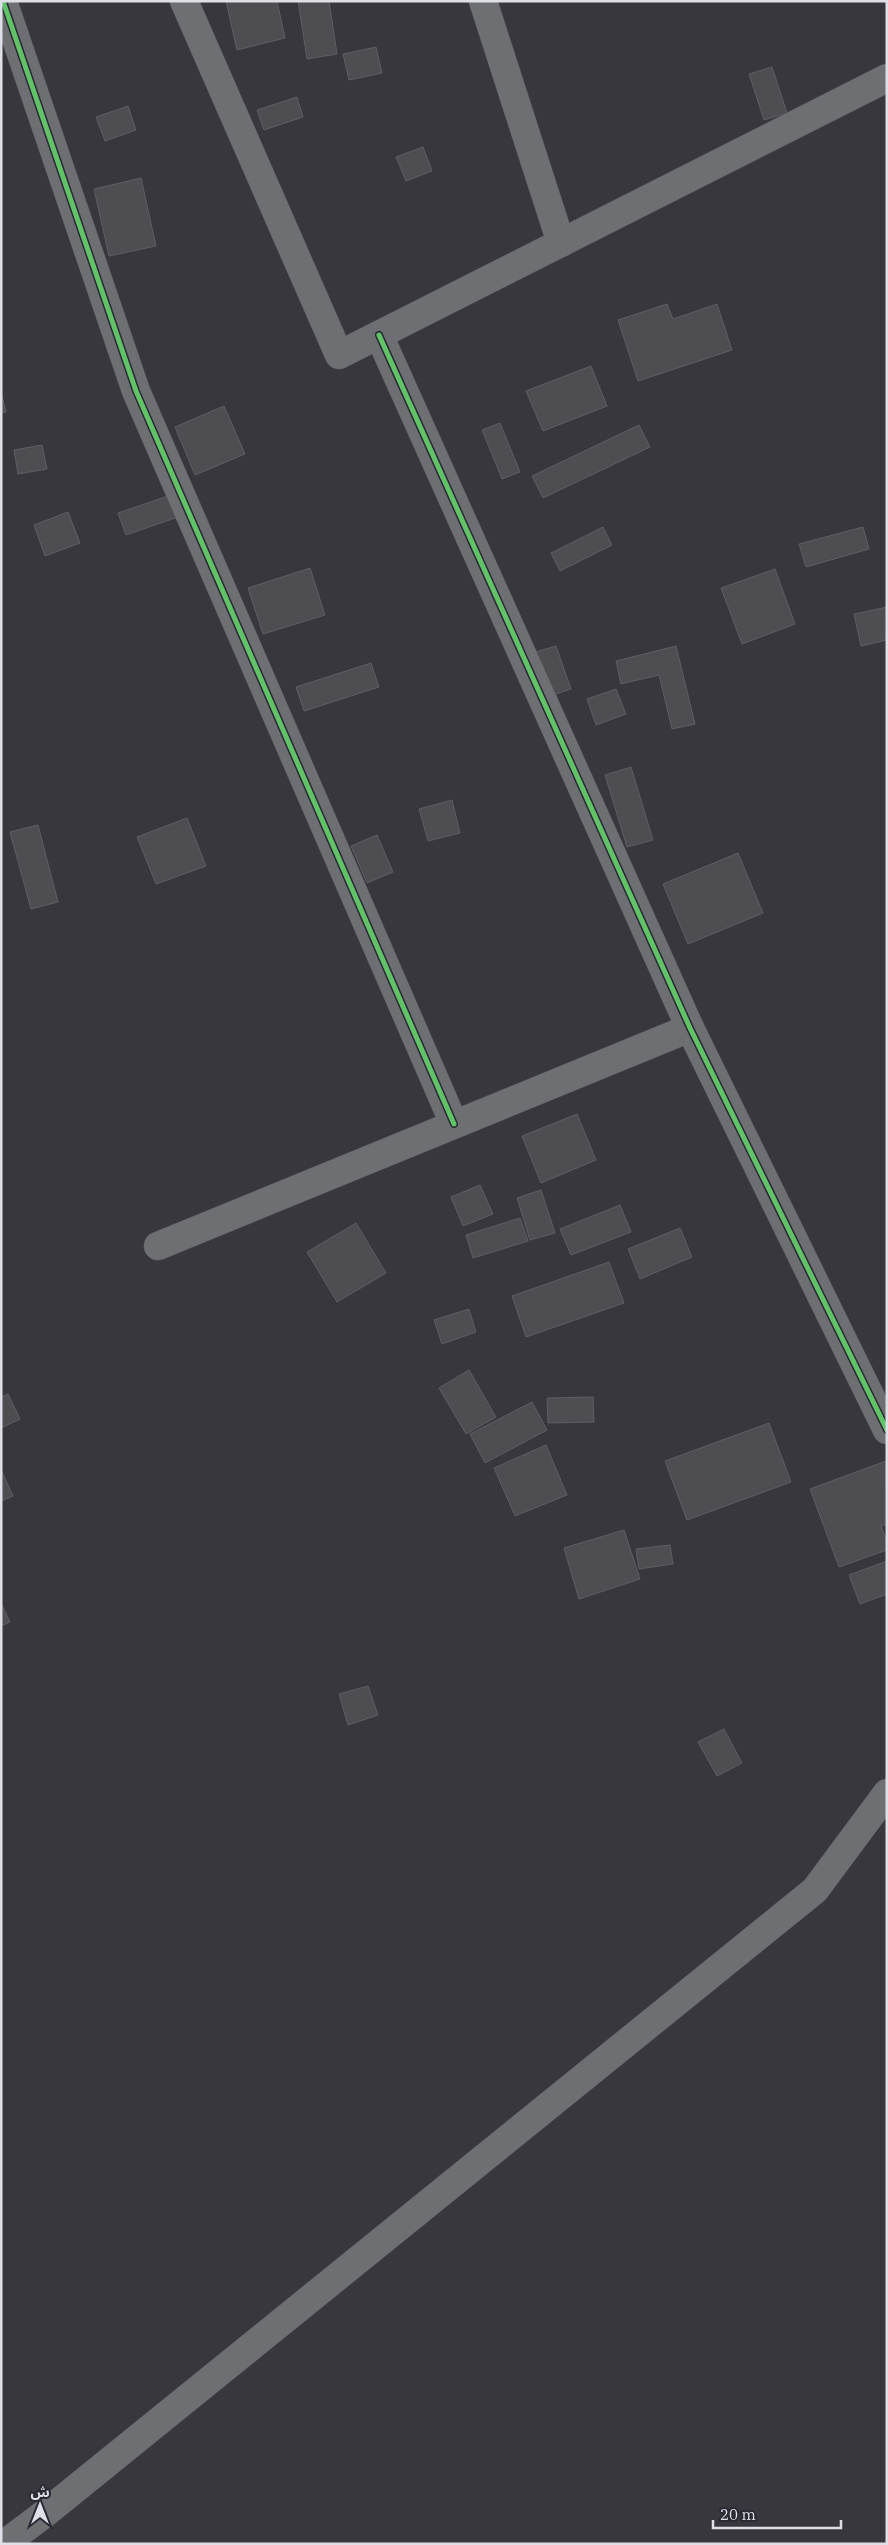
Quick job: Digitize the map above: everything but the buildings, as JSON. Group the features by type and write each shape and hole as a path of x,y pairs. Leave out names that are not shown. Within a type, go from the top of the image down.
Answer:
{"street":[{"path":"2,1 136,391 454,1124"},
{"path":"184,1 339,355 887,78"},
{"path":"483,1 561,243"},
{"path":"379,335 690,1028 887,1430"},
{"path":"158,1246 690,1028"},
{"path":"4,2544 66,2497 815,1890 887,1793"}],"cycle path":[{"path":"3,1 136,391 454,1124"},
{"path":"379,335 690,1028 887,1430"}]}
